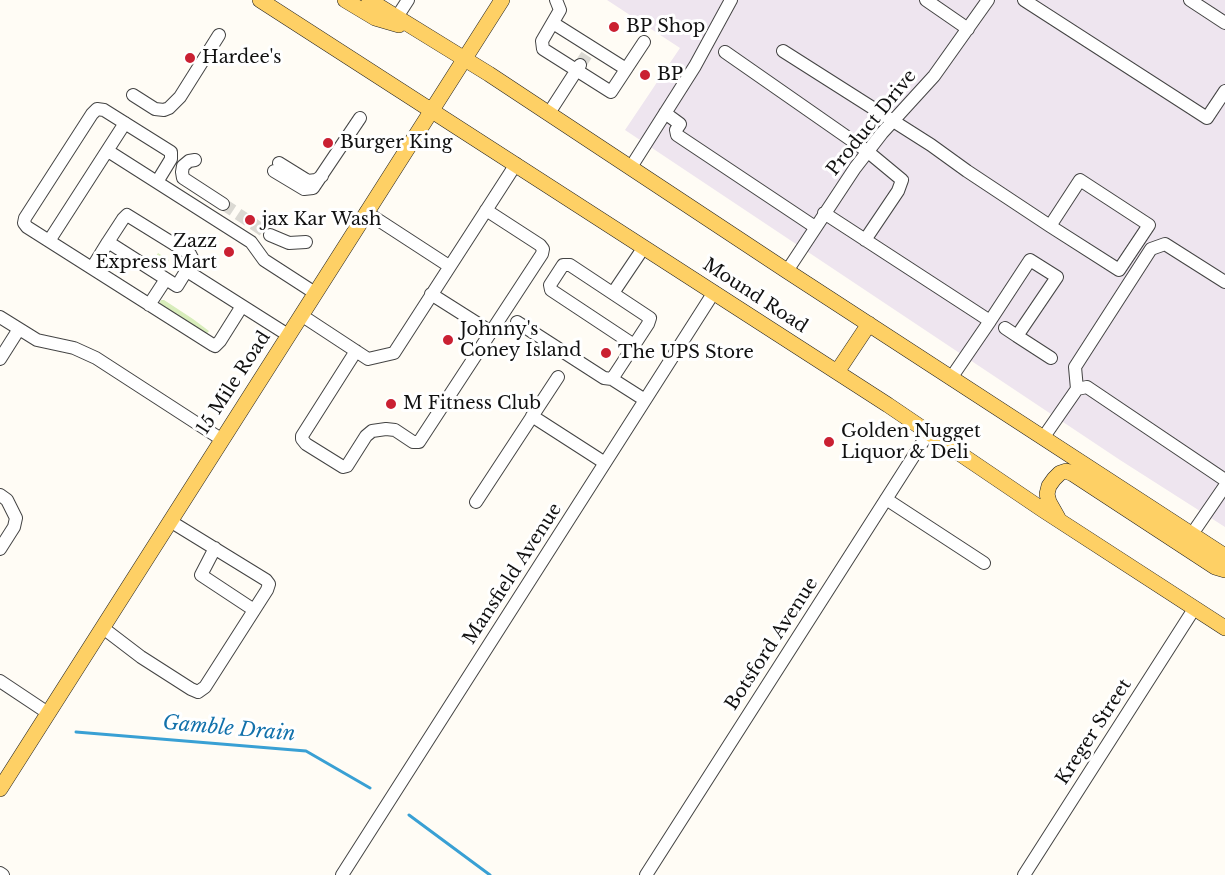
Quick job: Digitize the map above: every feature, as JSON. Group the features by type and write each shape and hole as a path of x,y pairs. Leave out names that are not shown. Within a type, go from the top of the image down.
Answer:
{"main road":[{"name":"Mound Road","path":"260,0 837,372 1225,628"},
{"path":"345,0 375,18 417,30"},
{"path":"369,0 549,113 1225,556"},
{"name":"15 Mile Road","path":"0,789 502,0"},
{"path":"837,372 869,324"},
{"path":"1060,521 1047,494 1054,479 1066,471 1074,474 1215,567 1225,570"}],"street":[{"path":"397,17 408,0"},
{"path":"556,0 560,10 542,41 542,46 545,51 578,68 610,92 644,42"},
{"path":"631,167 695,66 731,0"},
{"path":"926,0 968,29"},
{"path":"1024,0 1207,118 1225,91"},
{"path":"1190,0 1225,23"},
{"name":"Product Drive","path":"787,271 867,151 934,76 986,1"},
{"path":"553,23 590,49 626,69"},
{"path":"135,92 158,110 169,108 180,97 219,35"},
{"path":"783,51 893,121 1050,226 1119,270 1149,225 1080,180 1050,226"},
{"path":"725,52 867,151 902,180 898,191 865,240"},
{"path":"549,113 578,68"},
{"path":"157,182 171,159 171,152 100,109 92,114 24,221 27,227 215,346 242,306"},
{"path":"665,113 680,124 676,135 815,227"},
{"path":"277,167 305,190 313,188 360,118"},
{"path":"50,241 125,123"},
{"path":"108,151 251,242 264,260 315,293"},
{"path":"195,160 183,166 183,178 223,204"},
{"path":"301,315 371,360 394,353 516,164"},
{"path":"356,351 302,436 304,442 343,467 347,466 366,436 372,431 395,430 413,442 419,442 542,254 543,249 540,245 486,210"},
{"path":"366,212 449,266"},
{"path":"824,213 990,321"},
{"path":"92,268 108,242 124,217 129,216 192,255 193,260 177,286 108,242"},
{"path":"270,235 289,243 306,242"},
{"path":"1043,438 1077,389 1076,367 1151,249 1166,244 1225,282"},
{"path":"614,293 644,247"},
{"path":"951,378 1030,260 1057,277 1017,336"},
{"path":"612,379 634,345 650,318 568,264 562,267 549,287 634,345"},
{"path":"187,271 288,335"},
{"path":"149,305 166,279"},
{"name":"Mansfield Avenue","path":"342,875 714,292"},
{"path":"431,294 491,332"},
{"path":"0,317 37,340 74,348 90,355 221,439"},
{"path":"518,322 604,378 612,379 645,400"},
{"path":"1005,328 1051,358"},
{"path":"0,359 19,329"},
{"path":"476,502 558,377"},
{"path":"1077,389 1087,387 1225,480"},
{"path":"532,416 605,463"},
{"name":"Botsford Avenue","path":"646,875 929,432"},
{"path":"1192,534 1225,486"},
{"path":"0,495 7,500 16,518 11,534 0,549"},
{"path":"886,499 984,563"},
{"path":"103,628 141,657 198,692 205,687 254,610 268,587 268,582 170,521"},
{"path":"215,548 201,575 254,610"},
{"name":"Kreger Street","path":"1024,875 1194,609"},
{"path":"0,681 48,713"}],"shaded area":[{"path":"607,0 1225,0 1225,527 1120,460 625,130 680,48"}],"green space":[{"path":"158,253 169,260 164,268 153,261"},
{"path":"161,300 209,331 206,335 159,304"}],"waterway":[{"name":"Gamble Drain","path":"76,732 306,751 370,788"},
{"name":"Gamble Drain","path":"409,815 490,875"}],"tunnel":[{"path":"580,65 589,51"},
{"path":"223,204 270,235"}],"place":[{"name":"BP Shop","path":"614,27"},
{"name":"Hardee's","path":"190,58"},
{"name":"BP","path":"645,75"},
{"name":"Burger King","path":"328,143"},
{"name":"jax Kar Wash","path":"250,220"},
{"name":"Zazz Express Mart","path":"229,252"},
{"name":"Johnny's Coney Island","path":"448,340"},
{"name":"The UPS Store","path":"606,353"},
{"name":"M Fitness Club","path":"391,404"},
{"name":"Golden Nugget Liquor & Deli","path":"829,442"}]}
